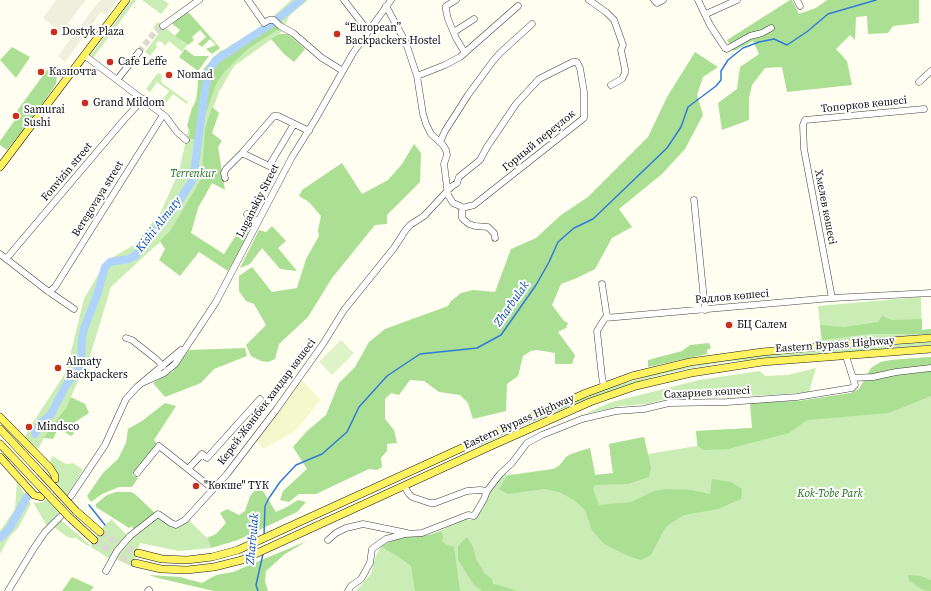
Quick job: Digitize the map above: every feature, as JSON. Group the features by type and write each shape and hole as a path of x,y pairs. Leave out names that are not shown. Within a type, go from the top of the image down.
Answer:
{"main road":[{"path":"0,167 126,0"},
{"name":"Eastern Bypass Highway","path":"138,553 156,558 193,560 238,550 453,452 604,386 632,376 690,362 800,348 931,338"},
{"name":"Eastern Bypass Highway","path":"135,563 174,570 201,569 242,560 590,402 636,386 691,373 762,362 931,349"},
{"path":"0,418 4,429 24,442"},
{"path":"0,418 53,473 55,480"},
{"path":"0,424 40,472 76,510 100,532"},
{"path":"0,444 69,517 94,540"},
{"path":"0,449 21,466"},
{"path":"0,454 8,465"},
{"path":"0,457 34,495 41,497"}],"street":[{"path":"163,26 199,0"},
{"path":"248,0 264,23 269,20 275,22 293,34 325,61 343,71"},
{"path":"344,0 368,31"},
{"name":"Luganskiy Street","path":"142,383 168,371 175,364 216,302 292,157 368,31 391,0"},
{"path":"456,0 446,6 446,10 448,19 465,52"},
{"path":"589,0 603,9 614,20 622,45 621,50 625,73 622,78 612,85"},
{"path":"654,0 657,4 663,0"},
{"path":"698,0 723,47 727,49 750,36 762,33 771,28"},
{"path":"706,14 737,0"},
{"path":"386,6 406,43 417,76 426,124 431,134 446,150 444,164 447,191 453,203 462,208 462,218 464,220 475,226 488,227 494,233 495,238"},
{"path":"417,76 445,65 465,52 518,6"},
{"path":"454,32 474,20"},
{"path":"440,142 445,131 468,95 493,61 532,24"},
{"path":"117,80 139,52"},
{"path":"84,55 163,115 186,140"},
{"name":"Горный переулок","path":"447,191 457,183 459,177 482,158 487,147 516,104 539,79 573,62 577,62 582,76 584,92 584,118 474,204 462,208"},
{"path":"919,82 931,71"},
{"name":"Fonvizin street","path":"0,264 4,257 143,100"},
{"name":"Топорков көшесі","path":"805,120 924,109"},
{"name":"Beregovaya street","path":"49,292 55,286 163,115"},
{"path":"224,178 224,172 226,169 274,116 278,116 309,131"},
{"name":"Хмелев көшесі","path":"805,120 803,125 804,149 832,298"},
{"path":"242,153 269,166 294,124"},
{"name":"Керей-Жәнібек хандар көшесі","path":"106,571 123,544 138,529 158,514 176,525 185,520 227,474 324,344 344,310 394,248 405,231 410,225 424,216 447,191"},
{"path":"694,200 705,310"},
{"path":"247,214 258,222"},
{"path":"4,257 49,292 74,309"},
{"path":"602,284 607,317 598,330 604,386"},
{"name":"Радлов көшесі","path":"607,317 705,310 832,298 931,293"},
{"path":"126,338 132,340 163,366"},
{"name":"Luganskiy Street","path":"71,496 105,445 126,399 132,391 163,366 190,340"},
{"path":"846,356 853,378 873,377 896,372 931,368"},
{"name":"Сахариев көшесі","path":"348,591 351,586 361,579 370,563 372,549 386,539 394,536 422,533 468,515 474,516 487,491 500,474 516,459 527,443 553,430 582,419 616,411 644,409 669,404 797,397 852,388 855,385 853,378"},
{"path":"188,469 202,454 207,458 260,399"},
{"path":"137,473 159,446 213,488"},
{"path":"404,486 412,497 430,503 435,503 467,491 487,491"},
{"path":"8,591 45,532 60,517"},
{"path":"328,540 336,533 346,528 363,524 411,534"}],"green space":[{"path":"132,0 136,0 93,58 91,55"},
{"path":"142,0 163,0 169,4 161,14"},
{"name":"Terrenkur","path":"291,0 308,0 289,16 283,30 279,34 234,66 219,92 211,114 207,178 181,226 153,248 111,287 87,366 78,381 66,408 48,431 38,449 25,437 66,372 84,299 106,261 134,245 161,212 179,171 199,83 214,58 228,47 264,25"},
{"path":"792,0 799,14 816,8 827,0 919,0 919,23 893,26 888,33 868,34 867,16 856,17 855,40 850,35 836,49 847,61 852,85 787,92 782,67 765,68 752,85 749,98 749,120 722,130 718,103 737,89 740,67 759,54 753,41 734,51 727,40"},
{"path":"186,11 220,48 212,54 206,49 216,45 210,39 202,47 198,44 206,37 200,30 192,37 194,40 188,45 175,36 180,30 170,22"},
{"path":"158,22 187,45 182,52 169,41 165,46 159,41 156,43 157,47 150,56 145,52 159,33 153,28"},
{"path":"273,25 279,29 249,48 225,71 216,84 201,127 211,75 215,66 222,59"},
{"path":"279,34 288,34 305,49 294,62 284,54 271,39"},
{"path":"234,46 219,56 207,71 201,97 196,140 189,138 190,131 187,126 192,108 197,100 198,79 202,71 214,57 221,51"},
{"path":"12,47 30,57 16,78 0,60"},
{"path":"185,49 194,56 209,56 198,71 179,57"},
{"path":"695,52 718,67 703,77 697,95 703,115 685,149 662,174 619,209 632,227 612,238 595,269 561,284 552,305 564,321 568,323 566,328 558,332 575,355 572,364 555,364 555,353 537,350 531,351 523,356 518,376 507,384 506,411 473,419 468,403 460,395 439,392 424,381 410,380 399,395 391,393 385,399 385,419 394,430 397,443 387,444 387,451 381,458 382,467 377,470 369,469 316,494 299,494 289,502 280,500 283,491 307,469 293,447 307,431 326,415 339,383 355,367 369,342 385,329 448,306 451,301 461,293 473,290 495,292 511,249 536,238 561,215 588,197 648,137 667,97"},
{"path":"47,70 57,76 56,84 32,119 7,150 0,145 0,141 20,113 17,111"},
{"path":"160,73 162,76 161,82 188,102 187,104 173,94 162,108 159,105 169,91 157,82 150,92 146,89 157,74"},
{"path":"212,107 219,113 212,133 222,141 218,147 225,190 212,183 198,208 191,233 224,254 240,229 250,233 228,271 199,252 180,276 159,260 165,249 160,241 170,231 199,183 202,175 205,129"},
{"path":"414,144 421,153 420,182 387,215 387,224 375,225 332,278 308,317 279,344 275,359 268,362 261,361 251,356 246,345 266,325 254,304 246,301 239,291 239,276 252,267 272,292 297,288 306,259 319,236 318,230 321,216 309,202 299,196 302,190 342,163 362,194 388,180 402,164"},
{"path":"272,226 286,241 278,248 297,271 280,269 262,248 250,264 240,268 259,230 266,232"},
{"path":"921,297 922,330 931,329 931,334 822,343 818,306"},
{"path":"882,316 892,320 922,319 922,330 931,329 931,334 869,334 822,340 820,325 845,327 878,322"},
{"path":"341,340 354,353 332,375 319,362"},
{"path":"931,342 931,345 723,362 671,372 639,381 588,399 516,429 478,447 477,445 532,419 587,396 670,370 765,355"},
{"path":"709,343 711,348 707,350 707,354 648,367 648,360 682,351 690,345"},
{"path":"245,348 247,356 214,369 201,383 165,397 153,383 172,372 189,350"},
{"name":"Kok-Tobe Park","path":"931,357 931,591 356,591 371,574 375,558 381,546 398,538 429,535 441,531 456,520 466,518 470,520 473,519 483,508 491,488 505,473 507,475 553,469 559,466 566,457 571,454 590,448 595,475 613,473 609,444 644,437 648,454 697,446 696,431 753,428 750,403 799,401 851,393 859,389 871,368 881,362"},
{"path":"931,357 931,396 889,413 807,420 789,433 728,449 704,450 698,446 696,431 752,428 750,403 799,401 851,393 859,389 871,368 881,362"},
{"path":"816,368 809,392 771,395 669,398 647,404 621,406 584,414 612,402 699,380 760,371 765,376 788,375"},
{"path":"302,380 321,400 295,431 264,449 256,441"},
{"path":"71,397 85,404 89,413 75,422 72,429 74,434 71,436 63,431 57,431 53,439 44,438 66,408"},
{"path":"165,403 176,406 154,440 157,444 132,475 138,478 132,487 119,487 102,494 91,502 87,496 103,473 118,459 126,443 128,429 142,421"},
{"path":"644,437 651,468 649,477 628,484 595,485 593,489 599,505 631,502 654,491 667,489 691,490 710,494 712,479 731,482 742,489 741,499 718,509 684,515 665,528 651,555 641,560 628,556 604,544 592,530 585,510 574,500 559,492 544,489 508,494 499,489 507,476 554,469 571,454 590,448 595,475 613,473 609,444"},
{"path":"52,456 66,464 73,463 83,470 67,496 57,485 58,474 50,463"},
{"path":"17,482 31,504 18,528 9,537 0,554 0,531 15,509"},
{"path":"257,488 261,488 276,512 298,500 306,502 297,512 238,540 211,548 207,538 216,534 226,523 220,513 227,509 239,515 245,511 250,496"},
{"path":"116,492 131,492 155,513 142,524 133,529 132,526 129,528 96,507 96,504 107,495"},
{"path":"47,499 59,512 47,526 33,502 43,502"},
{"path":"158,514 171,523 189,520 207,538 211,548 179,551 140,543 133,567 114,558 127,540"},
{"path":"114,517 112,520 127,535 117,547 110,559 91,547 91,544 103,527"},
{"path":"61,520 90,545 88,546 76,538 69,538 54,527"},
{"path":"441,531 443,536 442,541 447,545 454,547 460,591 415,591 411,566 381,546 398,538 429,535"},
{"path":"467,537 473,547 476,559 485,574 492,579 493,584 517,591 482,591 474,585 458,560 458,546"},
{"path":"307,541 285,554 266,571 265,581 268,591 214,591 149,575 180,577 202,583 216,575 233,572"},
{"path":"908,575 921,576 931,580 931,591 925,591 909,581"},
{"path":"72,577 94,587 90,591 62,591"}],"shaded area":[{"path":"56,0 86,0 61,32 43,18"},
{"path":"100,0 118,0 108,14 101,12 65,62 58,56"}],"waterway":[{"name":"Kіshі Almaty","path":"35,434 40,424 51,414 66,385 81,365 82,338 84,329 98,292 105,267 110,262 129,259 135,256 175,207 192,181 209,71 216,60 274,22 301,0"},
{"name":"Zharbulak","path":"809,30 828,14 876,0"},
{"name":"Zharbulak","path":"264,536 265,506 280,482 296,465 322,454 347,432 359,407 387,376 420,354 477,348 501,335 536,285 558,242 574,228 593,219 667,148 681,127 688,107 716,86 721,80 721,71 728,60 743,48 759,42 774,39 787,45 808,31"},
{"name":"Kіshі Almaty","path":"0,538 9,529 27,497"},
{"path":"89,505 105,525"},
{"name":"Zharbulak","path":"258,591 256,585 263,554"}],"tunnel":[{"path":"139,52 154,33 163,26"},
{"path":"100,532 125,548 138,553"},
{"path":"94,540 121,557 135,563"}],"place":[{"name":"Dostyk Plaza","path":"54,32"},
{"name":"“European” Backpackers Hostel","path":"337,34"},
{"name":"Cafe Leffe","path":"110,62"},
{"name":"Казпочта","path":"41,72"},
{"name":"Nomad","path":"169,75"},
{"name":"Grand Mildom","path":"85,103"},
{"name":"Samurai Sushi","path":"16,116"},
{"name":"БЦ Салем","path":"729,325"},
{"name":"Almaty Backpackers","path":"58,368"},
{"name":"Mindsco","path":"29,427"},
{"name":"\"Көкше\" ТҮК","path":"196,486"}]}
